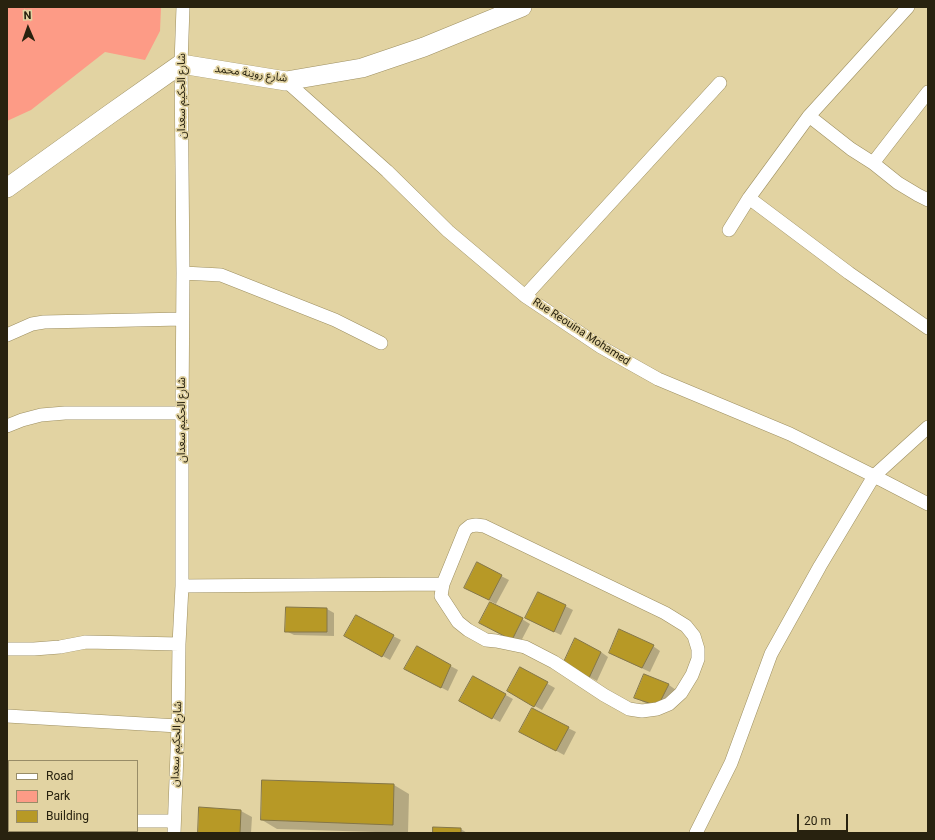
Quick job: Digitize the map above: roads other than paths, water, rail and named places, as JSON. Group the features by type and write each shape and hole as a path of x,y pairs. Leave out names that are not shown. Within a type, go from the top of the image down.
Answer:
{"main road":[{"name":"شارع روينة محمد","path":"181,64 286,81 362,68 424,47 522,7"},
{"path":"7,188 103,118 181,64"}],"street":[{"name":"شارع الحكيم سعدان","path":"174,827 182,586 183,273 181,64 183,7"},
{"path":"729,230 748,198 809,116 908,7"},
{"name":"Rue Reouina Mohamed","path":"286,81 387,171 448,231 525,296 601,347 658,379 790,434 928,504"},
{"path":"525,296 720,83"},
{"path":"873,162 928,92"},
{"path":"809,116 851,149 873,162 898,183 928,200"},
{"path":"748,198 849,273 928,328"},
{"path":"183,273 221,275 335,320 382,343"},
{"path":"7,335 32,324 44,322 182,319"},
{"path":"7,426 41,415 65,413 182,413"},
{"path":"696,833 731,763 771,654 820,566 874,476 928,427"},
{"path":"470,526 484,526 665,613 686,626 694,636 698,649 698,659 692,675 681,693 669,704 642,711 629,709 604,695 554,662 525,646 486,640 468,630 458,622 442,596 443,584 464,530 470,526"},
{"path":"182,586 443,584"},
{"path":"7,649 34,649 86,642 179,644"},
{"path":"7,716 178,726"},
{"path":"138,821 174,827"}]}
